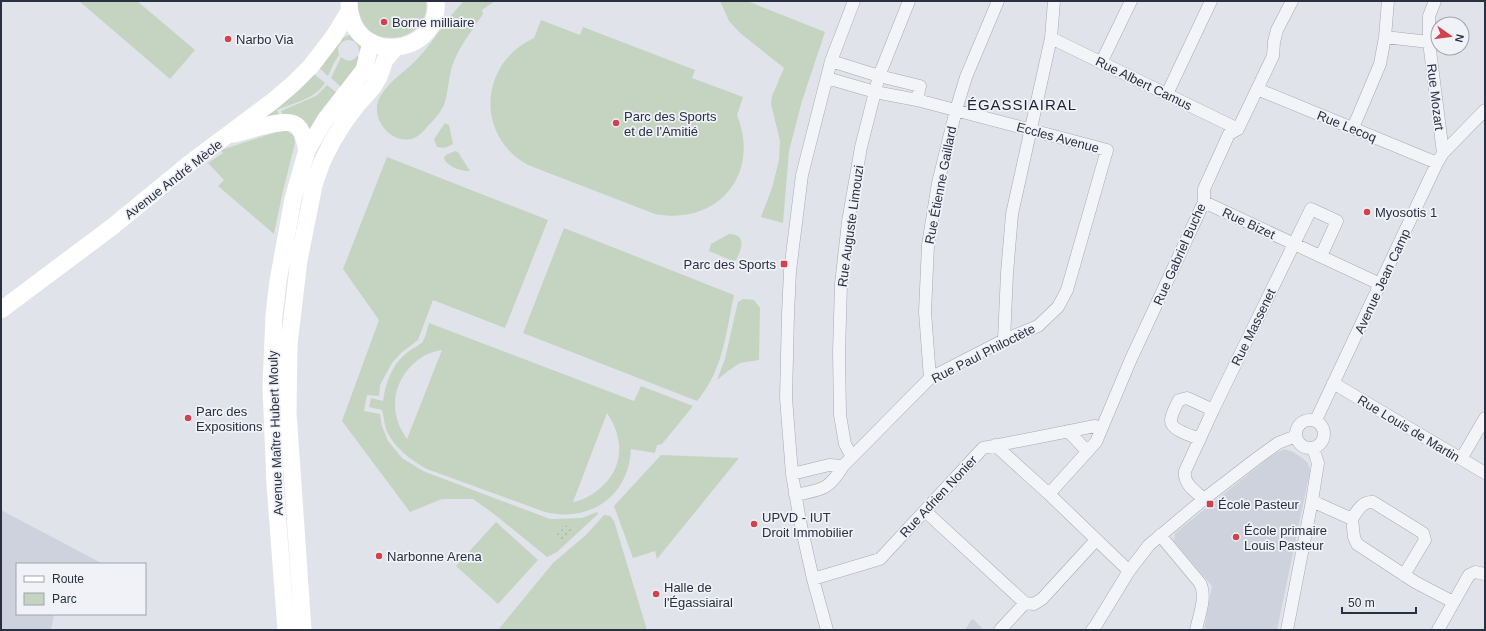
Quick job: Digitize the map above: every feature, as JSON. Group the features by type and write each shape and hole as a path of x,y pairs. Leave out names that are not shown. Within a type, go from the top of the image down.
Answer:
{"main road":[{"path":"349,6 356,28 362,36 383,47 395,48 408,45 420,38 428,28 434,16 436,1"},
{"name":"Avenue André Mècle","path":"1,310 112,227 196,159 293,84 311,66 334,36 349,6"},
{"path":"334,36 346,33 356,28"},
{"name":"Avenue Maître Hubert Mouly","path":"286,630 275,484 271,387 274,315 278,281 293,199 307,150 325,120 364,70 371,42"},
{"name":"Avenue Maître Hubert Mouly","path":"303,630 288,412 289,344 299,260 314,185 322,162 343,124 373,86 379,77 385,60 395,48"},
{"path":"226,136 286,122 295,124 302,133 307,150"}],"street":[{"name":"Rue Auguste Limouzi","path":"852,457 845,444 840,415 839,352 841,284 848,222 861,147 879,76 909,1"},
{"name":"Rue Étienne Gaillard","path":"930,378 925,312 928,245 938,183 956,110 966,77 998,1"},
{"path":"1004,340 1006,273 1012,214 1050,38 1054,1"},
{"path":"1101,63 1131,1"},
{"path":"1168,94 1211,1"},
{"name":"Rue Gabriel Buche","path":"1049,494 1096,442 1099,425 1204,202 1204,189 1210,175 1229,134 1238,129 1273,56 1277,30 1292,1"},
{"path":"1353,128 1380,64 1385,37 1388,1"},
{"name":"Rue Mozart","path":"1430,42 1429,16 1435,1"},
{"path":"827,630 821,614 813,579 792,474 786,398 790,271 802,175 831,61 852,4"},
{"path":"1385,37 1430,42"},
{"name":"Rue Albert Camus","path":"1050,38 1238,129"},
{"name":"Rue Mozart","path":"1432,56 1443,153"},
{"path":"831,61 879,76 920,86 917,100"},
{"name":"Eccles Avenue","path":"827,78 875,92 917,100 1107,150"},
{"name":"Rue Lecoq","path":"1257,89 1437,163"},
{"name":"Avenue Jean Camp","path":"1316,420 1437,163 1443,153 1485,110"},
{"name":"Rue Paul Philoctète","path":"795,495 826,488 836,478 843,466 930,378 1004,340 1038,326 1058,307 1067,290 1107,150"},
{"name":"Rue Bizet","path":"1204,202 1380,284"},
{"path":"1293,244 1311,209 1337,221 1321,256"},
{"name":"Rue Massenet","path":"1204,499 1186,482 1184,476 1185,471 1293,244"},
{"name":"Rue Louis de Martin","path":"1333,383 1485,473"},
{"path":"1200,439 1176,429 1171,425 1170,419 1179,400 1187,398 1213,410"},
{"path":"1461,459 1485,418"},
{"path":"1307,420 1316,420 1323,426 1325,435 1321,444 1313,448 1304,447 1300,444 1296,436 1297,428 1300,424 1307,420"},
{"name":"Rue Adrien Nonier","path":"813,579 880,560 983,448 1099,425"},
{"path":"1068,431 1088,451"},
{"path":"1092,630 1129,571 1149,545 1204,499 1278,443 1296,436"},
{"path":"995,445 1049,494 1129,571"},
{"path":"1287,630 1318,463 1313,448"},
{"path":"792,474 829,465 843,466"},
{"path":"1312,501 1352,519"},
{"path":"1404,575 1425,540 1423,533 1373,502 1368,502 1361,506 1352,519 1354,537 1357,544 1404,575 1415,582 1453,602"},
{"path":"925,511 1025,603 1034,604 1042,599 1096,540"},
{"path":"1160,535 1200,582 1203,589 1204,596 1196,630"},
{"path":"1438,630 1469,575 1475,572 1485,574"},
{"path":"1000,630 1025,603"}],"shaded area":[{"name":"École primaire Louis Pasteur","path":"1285,449 1293,452 1308,463 1310,471 1277,630 1204,630 1212,586 1174,541 1175,533 1275,453"},
{"path":"1,510 101,563 16,563 16,615 54,615 51,630 1,630"},
{"path":"973,619 984,630 965,630"}],"green space":[{"path":"79,1 137,1 195,50 170,79"},
{"path":"358,1 426,1 425,14 420,24 411,32 401,37 389,38 378,35 368,29 361,19"},
{"path":"464,1 495,1 482,10 483,14 457,55 452,66 444,105 439,113 424,131 415,137 411,139 403,139 395,137 383,127 379,120 377,104 380,97 388,85 420,56 452,14"},
{"path":"720,1 747,1 825,32 802,101 789,151 783,223 761,217 772,188 779,160 780,141 771,104 772,96 784,68 740,33 729,21"},
{"path":"541,20 580,35 583,27 695,70 692,78 743,97 737,115 743,137 743,157 738,175 729,191 715,204 698,212 678,216 655,214 528,165 511,152 499,136 492,119 490,100 494,82 502,64 516,49 534,38"},
{"path":"349,35 358,38 364,51 359,51 356,43 350,40 340,44 338,48 339,55 328,76 317,66 340,39"},
{"path":"357,56 361,60 341,87 331,78 341,57 350,61"},
{"path":"312,72 325,83 316,93 304,100 277,110 281,118 249,124"},
{"path":"327,85 337,93 309,135 284,118 281,111 316,96"},
{"path":"445,123 449,125 453,144 442,148 437,147 434,139"},
{"path":"280,131 288,131 294,136 295,143 274,234 218,186 224,180 208,163 223,153 221,150"},
{"path":"455,151 458,152 470,171 463,171 455,168 445,161 444,158 446,155"},
{"path":"387,157 548,220 505,328 433,300 418,340 401,353 392,363 380,385 379,396 367,395 364,411 380,414 382,426 388,441 402,458 423,471 550,519 582,518 597,512 598,514 557,552 547,557 473,499 442,499 410,512 342,421 379,320 343,269"},
{"path":"564,228 734,295 726,337 718,364 713,377 697,401 523,333"},
{"path":"729,234 739,237 742,243 736,260 733,261 709,251 711,244"},
{"path":"743,299 754,300 760,308 759,360 740,363 717,380 725,359 738,302"},
{"path":"429,323 634,401 641,386 693,406 662,444 657,445 655,453 631,449 629,466 623,480 615,492 604,502 591,509 577,513 562,514 545,512 427,469 409,457 393,442 386,429 382,410 369,407 371,398 383,401 388,380 394,368 402,357 422,343","holes":["442,350 407,439 399,424 396,414 396,392 400,382 413,364 431,353","607,413 617,433 619,444 617,464 607,482 598,490 586,498 573,502"]},
{"path":"661,455 739,458 657,559 655,551 633,558 614,506"},
{"path":"604,515 610,516 614,521 647,630 498,630 553,563 586,535"},
{"path":"496,522 538,560 498,604 456,566"},
{"path":"567,525 574,533 562,544 555,536"}],"place":[{"name":"Borne milliaire","path":"384,22"},
{"name":"Narbo Via","path":"228,39"},
{"name":"Parc des Sports et de l'Amitié","path":"616,123"},
{"name":"Myosotis 1","path":"1367,212"},
{"name":"Parc des Sports","path":"784,264"},
{"name":"Parc des Expositions","path":"188,418"},
{"name":"École Pasteur","path":"1210,504"},
{"name":"UPVD - IUT Droit Immobilier","path":"754,524"},
{"name":"École primaire Louis Pasteur","path":"1236,537"},
{"name":"Narbonne Arena","path":"379,556"},
{"name":"Halle de l'Égassiairal","path":"656,594"}],"district":[{"name":"ÉGASSIAIRAL","path":"1022,105"}]}
